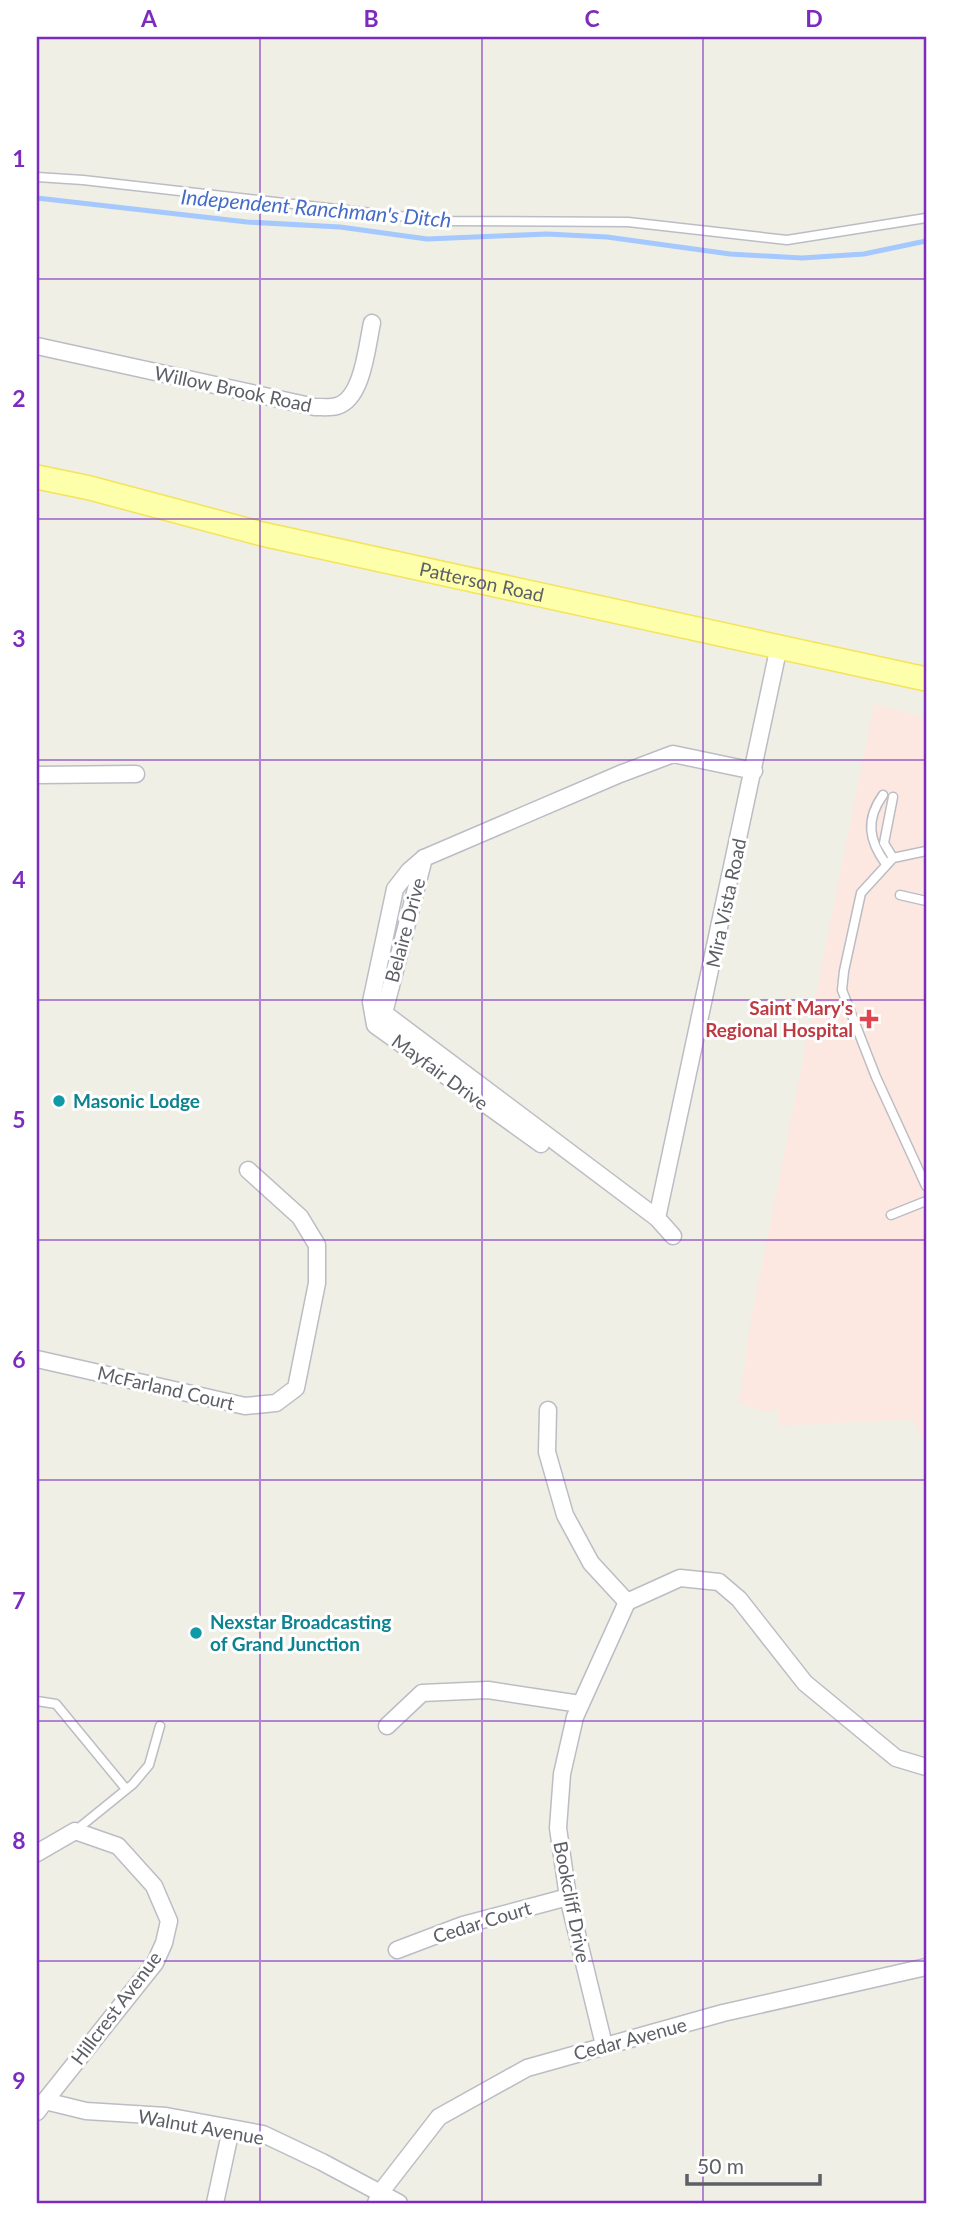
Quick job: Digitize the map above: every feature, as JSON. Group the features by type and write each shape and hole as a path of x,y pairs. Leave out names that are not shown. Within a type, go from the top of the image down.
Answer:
{"main road":[{"name":"Patterson Road","path":"37,477 90,488 261,534 926,680"}],"street":[{"name":"Willow Brook Road","path":"37,346 315,407 339,406 351,396 361,377 372,323"},
{"name":"Mira Vista Road","path":"657,1218 779,646"},
{"name":"Belaire Drive","path":"657,1218 384,1013 424,858 673,754 754,771"},
{"path":"37,775 136,774"},
{"name":"McFarland Court","path":"37,1359 245,1406 276,1403 296,1388 317,1283 317,1245 300,1217 248,1170"},
{"path":"657,1218 673,1236"},
{"path":"548,1410 547,1452 565,1515 591,1563 627,1602 680,1578 719,1582 739,1599 805,1683 896,1758 926,1767"},
{"name":"Bookcliff Drive","path":"604,2045 568,1898 558,1828 562,1774 575,1717 627,1602"},
{"path":"387,1726 422,1693 488,1690 580,1704"},
{"path":"37,1853 75,1831"},
{"name":"Hillcrest Avenue","path":"41,2107 155,1963 164,1943 169,1921 154,1886 118,1846 75,1831"},
{"name":"Cedar Court","path":"397,1950 463,1925 568,1898"},
{"name":"Cedar Avenue","path":"378,2198 439,2117 527,2068 723,2013 926,1967"},
{"name":"Walnut Avenue","path":"41,2107 166,2116 263,2134 322,2162 378,2198 399,2203"},
{"path":"215,2203 231,2129"}],"lane":[{"path":"37,177 443,221 628,222 787,240 926,218"},
{"path":"886,864 872,844 871,835 876,805 888,797 884,843 893,858"},
{"path":"926,851 893,858 866,886 858,902 842,990 876,1077 926,1186"},
{"path":"900,895 926,901"},
{"path":"891,1215 926,1201"},
{"path":"37,1701 56,1704 126,1789"},
{"path":"75,1831 126,1789 149,1765 160,1726"}],"shaded area":[{"name":"Saint Mary's Regional Hospital","path":"874,704 926,718 926,1441 922,1439 912,1419 779,1426 778,1410 761,1411 739,1403 751,1320"}],"waterway":[{"name":"Independent Ranchman's Ditch","path":"37,198 247,222 340,227 427,239 547,234 607,237 730,254 802,258 864,254 926,241"}],"place":[{"name":"Saint Mary's Regional Hospital","path":"869,1019"},
{"name":"Masonic Lodge","path":"59,1101"},
{"name":"Nexstar Broadcasting of Grand Junction","path":"196,1633"}]}
